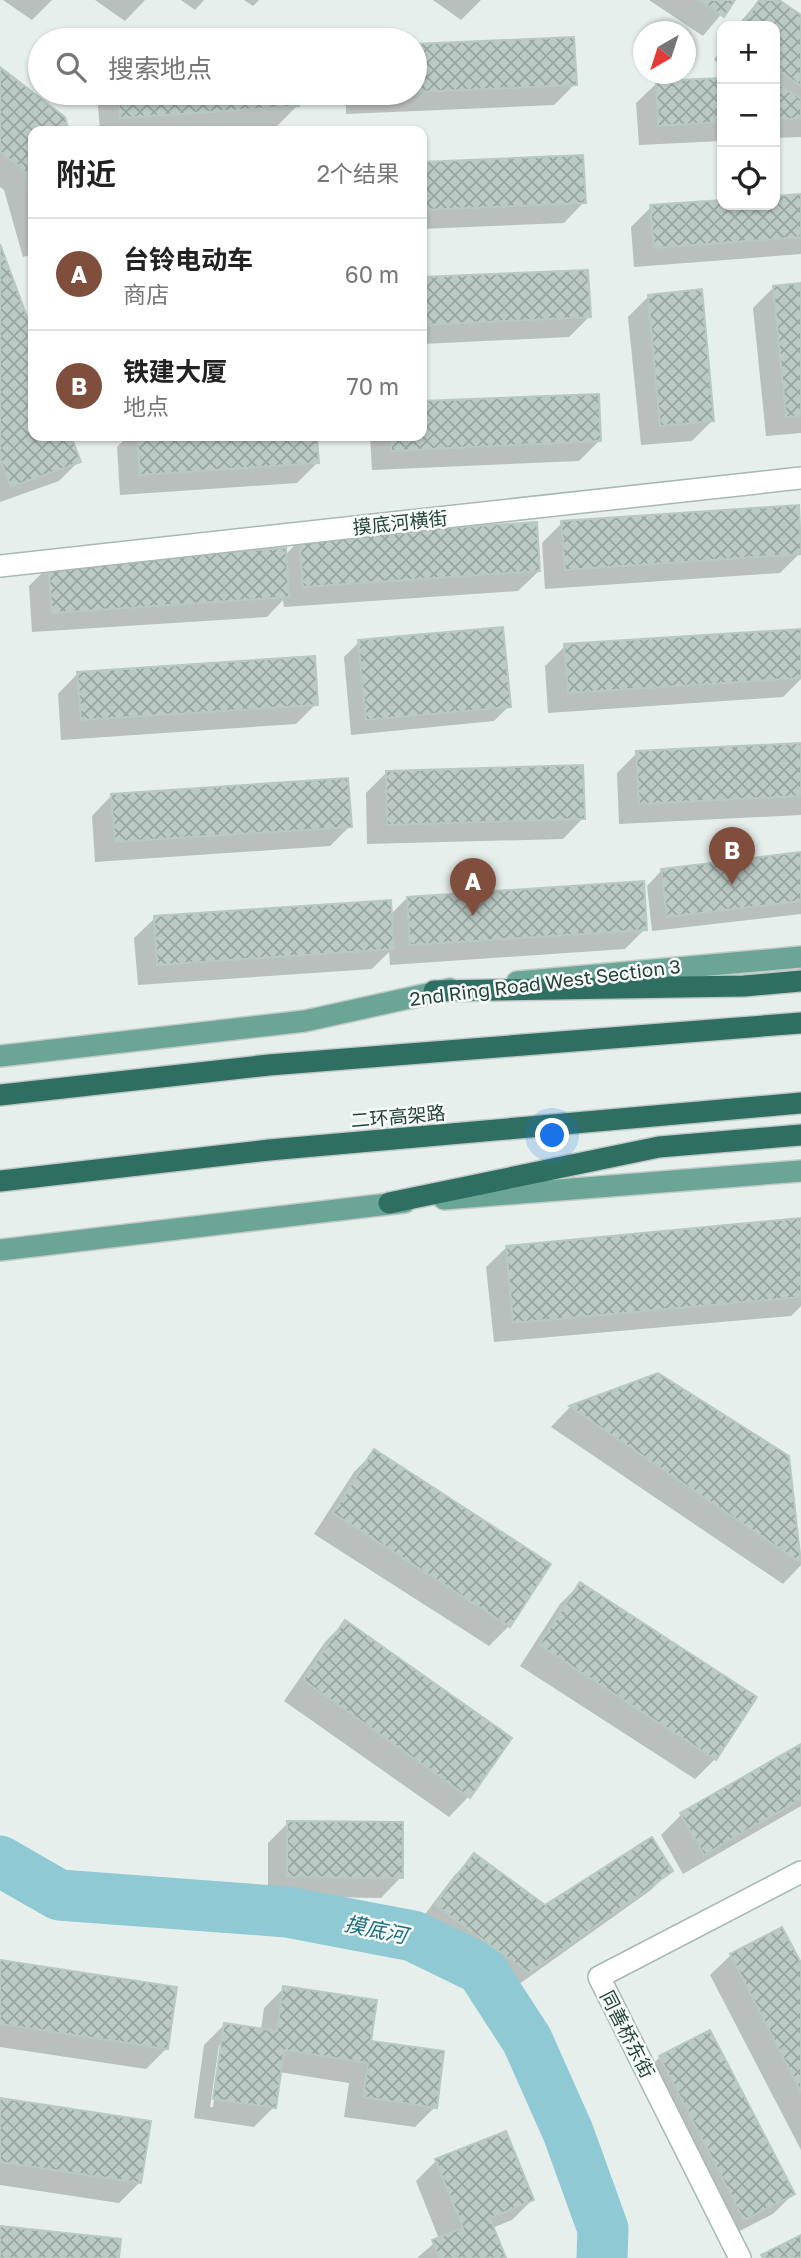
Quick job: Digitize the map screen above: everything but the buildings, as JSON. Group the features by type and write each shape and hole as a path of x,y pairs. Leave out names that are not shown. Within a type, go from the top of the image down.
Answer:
{"highway":[{"path":"434,991 744,986 801,981"},
{"path":"0,1095 269,1065 801,1023"},
{"name":"二环高架路","path":"0,1181 269,1150 801,1103"},
{"path":"389,1203 659,1147 801,1135"}],"main road":[{"name":"2nd Ring Road West Section 3","path":"0,1056 305,1021 434,991 620,970 801,957"},
{"path":"0,1250 389,1203 801,1171"}],"street":[{"name":"摸底河横街","path":"0,566 801,478"},
{"name":"同善桥东街","path":"740,2258 599,1976 801,1872"}],"waterway":[{"name":"摸底河","path":"0,1861 59,1895 287,1912 413,1936 481,1969 527,2040 568,2132 603,2229 602,2258"}],"place":[{"name":"铁建大厦","path":"732,885"},
{"name":"台铃电动车","path":"473,916"}]}
